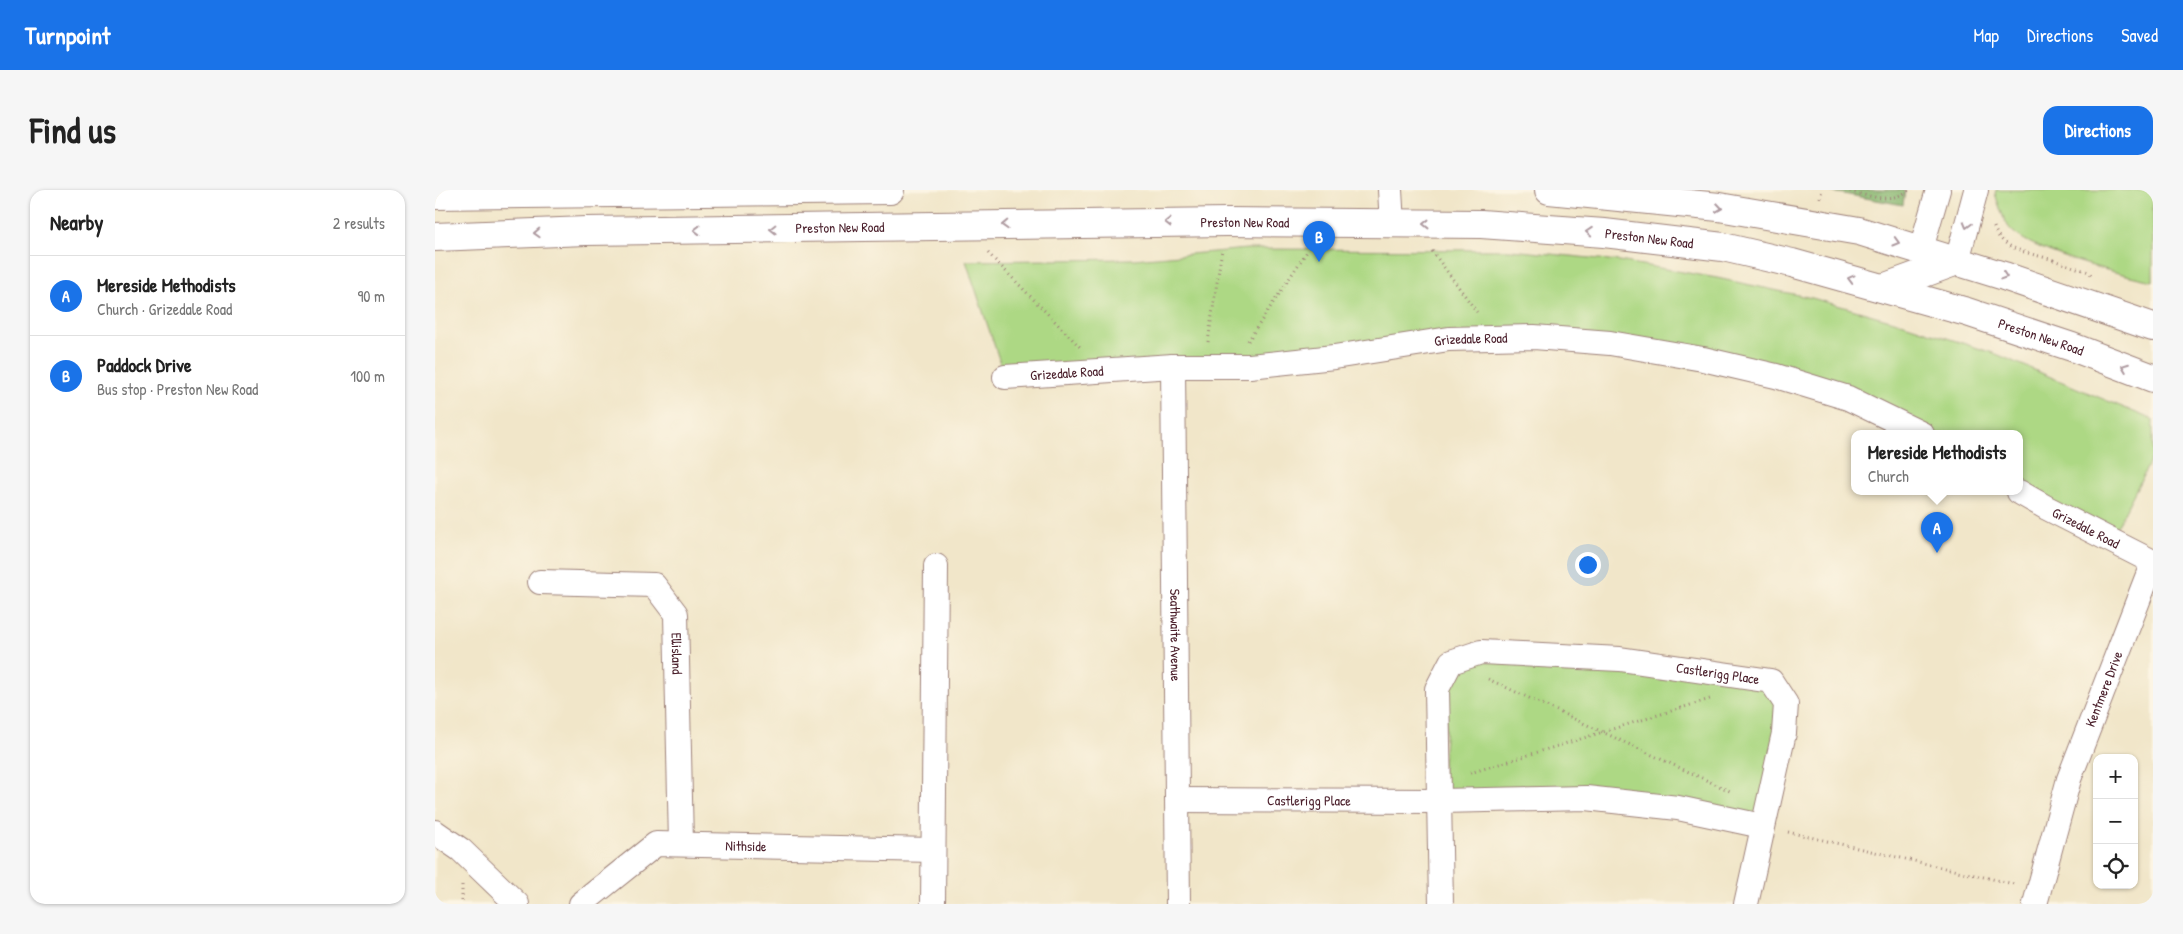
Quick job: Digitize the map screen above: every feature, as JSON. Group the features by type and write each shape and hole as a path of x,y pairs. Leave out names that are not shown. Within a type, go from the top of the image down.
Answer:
{"highway":[{"path":"435,195 890,190"},
{"path":"1549,190 1691,204 1795,219 1859,231 1927,260 1957,261 2153,327"},
{"name":"Preston New Road","path":"435,237 586,231 962,226 1091,222 1481,224 1604,233 1723,247 1792,263 1967,312 2072,347 2153,378"},
{"path":"1883,288 1927,260"},
{"path":"1927,260 1967,312"}],"street":[{"path":"1390,190 1402,224"},
{"path":"1927,260 1938,190"},
{"path":"1957,261 1976,190"},
{"name":"Grizedale Road","path":"1005,377 1173,366 1250,366 1334,357 1449,338 1534,337 1610,343 1730,365 1776,376 1848,398 1914,430"},
{"name":"Seathwaite Avenue","path":"1173,366 1178,904"},
{"name":"Grizedale Road","path":"2023,494 2153,562"},
{"name":"Kentmere Drive","path":"2037,897 2069,779 2153,562"},
{"path":"933,904 935,566"},
{"name":"Ellisland","path":"539,582 654,585 676,614 681,844"},
{"name":"Castlerigg Place","path":"1178,800 1440,792 1586,798 1764,817 1784,732 1786,704 1771,681 1620,659 1481,652 1451,662"},
{"path":"1441,904 1437,689 1451,662"},
{"path":"1746,904 1764,817"},
{"path":"435,832 461,850 517,904"},
{"name":"Nithside","path":"581,904 656,844 933,850"}],"path":[{"path":"1845,190 1885,200 1900,196 1909,190"},
{"path":"1204,366 1227,222"},
{"path":"1232,366 1326,222"},
{"path":"1402,224 1495,337"},
{"path":"962,226 1103,370"},
{"path":"1451,662 1603,732 1764,817 2037,897"},
{"path":"1440,792 1603,732 1715,698"}],"green space":[{"path":"1822,190 1905,190 1903,205"},
{"path":"1996,190 2153,190 2153,281 2075,261 2033,244 2008,226 1995,194"},
{"path":"1247,249 1511,250 1619,261 1717,278 1812,298 1901,323 1996,354 2153,420 2153,456 2110,540 2023,494 2023,430 1914,430 1848,398 1534,337 1005,377 966,261 1134,259"},
{"path":"1481,652 1771,681 1786,704 1762,826 1678,808 1440,801 1451,662"}],"place":[{"name":"Paddock Drive","path":"1319,262"},
{"name":"Mereside Methodists","path":"1937,553"}]}
